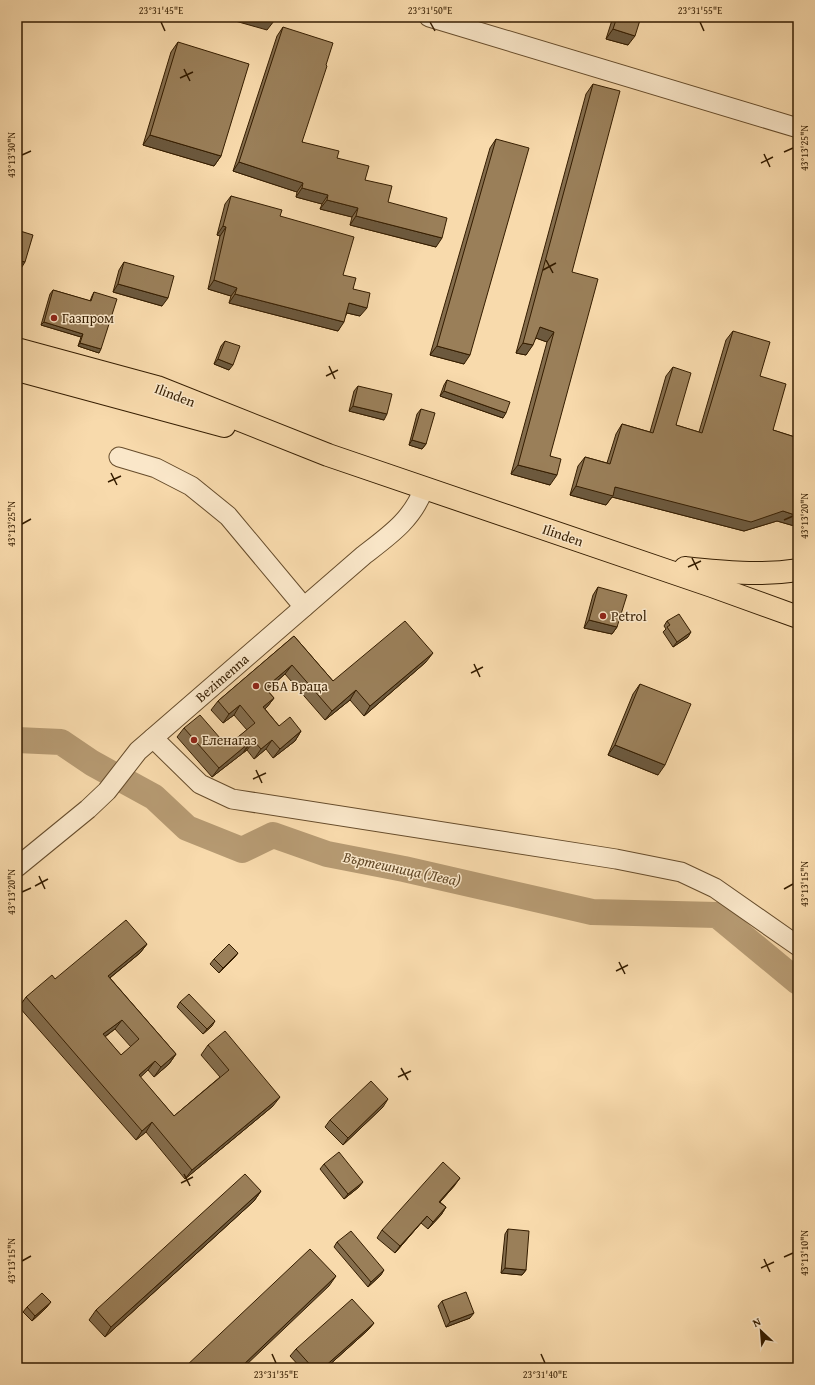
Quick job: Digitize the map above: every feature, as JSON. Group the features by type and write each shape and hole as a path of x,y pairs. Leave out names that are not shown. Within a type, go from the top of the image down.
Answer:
{"main road":[{"name":"Ilinden","path":"17,349 157,387 328,455 798,617"},
{"name":"Ilinden","path":"17,370 328,455"},
{"path":"650,565 761,574 798,570"}],"street":[{"path":"429,17 798,128"},
{"path":"119,457 156,468 192,486 228,516 304,607"},
{"name":"Bezimenna","path":"17,867 88,809 107,791 138,751 391,533 410,515 419,501 424,488"},
{"path":"153,738 200,784 232,799 616,859 680,872 715,888 798,946"}],"building":[{"path":"262,17 275,17 274,21"},
{"path":"617,17 641,17 635,36 613,29"},
{"path":"283,27 333,43 302,142 339,151 337,158 369,166 365,180 392,186 388,202 447,218 442,238 356,216 358,208 327,200 328,195 302,188 303,183 239,162"},
{"path":"178,42 249,64 221,156 150,135"},
{"path":"593,84 620,91 572,272 598,279 550,456 561,459 557,475 518,465 554,332 540,327 533,345 523,343"},
{"path":"496,139 529,148 470,355 437,346"},
{"path":"231,196 282,210 280,216 354,237 343,275 356,278 353,289 370,293 367,308 349,303 344,322 235,294 237,288 214,280 226,227 223,226"},
{"path":"17,230 33,235 25,262 17,260"},
{"path":"124,262 174,276 168,298 118,284"},
{"path":"53,290 91,301 94,292 117,299 101,349 80,343 83,334 44,322"},
{"path":"733,331 770,342 760,376 786,384 773,430 798,438 798,516 783,511 751,522 615,487 613,496 576,486 585,457 610,464 622,424 653,433 673,367 691,373 676,425 702,433"},
{"path":"225,341 240,346 233,365 218,359"},
{"path":"447,380 510,402 506,413 444,391"},
{"path":"358,386 392,394 387,414 353,406"},
{"path":"421,409 435,413 426,444 412,440"},
{"path":"598,587 627,595 617,627 589,620"},
{"path":"679,614 691,632 677,642 667,627 670,625 667,621"},
{"path":"405,621 433,653 370,706 356,690 332,711 292,665 265,688 274,698 263,707 279,726 290,717 301,731 280,749 272,740 261,749 254,741 250,744 249,743 219,768 184,728 200,715 227,746 255,723 240,705 229,714 218,701 294,636 333,681"},
{"path":"640,684 691,704 665,765 615,745"},
{"path":"126,920 147,944 108,976 176,1054 161,1067 155,1061 139,1075 174,1116 229,1070 208,1045 225,1031 280,1097 192,1170 152,1122 142,1131 26,997 52,975 55,979","holes":["122,1020 139,1039 121,1055 103,1034"]},
{"path":"229,944 238,953 223,968 214,959"},
{"path":"189,994 215,1021 207,1029 180,1002"},
{"path":"17,1053 20,1057 17,1060"},
{"path":"371,1081 388,1099 348,1138 330,1120"},
{"path":"339,1152 363,1182 348,1194 324,1164"},
{"path":"443,1162 460,1178 439,1202 446,1207 433,1222 427,1216 400,1246 382,1230"},
{"path":"245,1174 261,1191 111,1327 96,1310"},
{"path":"508,1229 529,1231 526,1270 505,1268"},
{"path":"351,1231 384,1270 371,1282 337,1242"},
{"path":"310,1249 336,1276 240,1368 184,1368"},
{"path":"466,1292 474,1313 450,1322 442,1301"},
{"path":"42,1293 51,1302 35,1316 27,1307"},
{"path":"352,1299 374,1323 323,1368 313,1368 296,1349"}],"waterway":[{"name":"Въртешница (Лева)","path":"17,740 61,742 92,763 154,797 187,828 242,850 273,835 327,854 404,869 592,912 717,915 798,982"}],"place":[{"name":"Газпром","path":"54,318"},
{"name":"Petrol","path":"603,616"},
{"name":"СБА Враца","path":"256,686"},
{"name":"Еленагаз","path":"194,740"}]}
